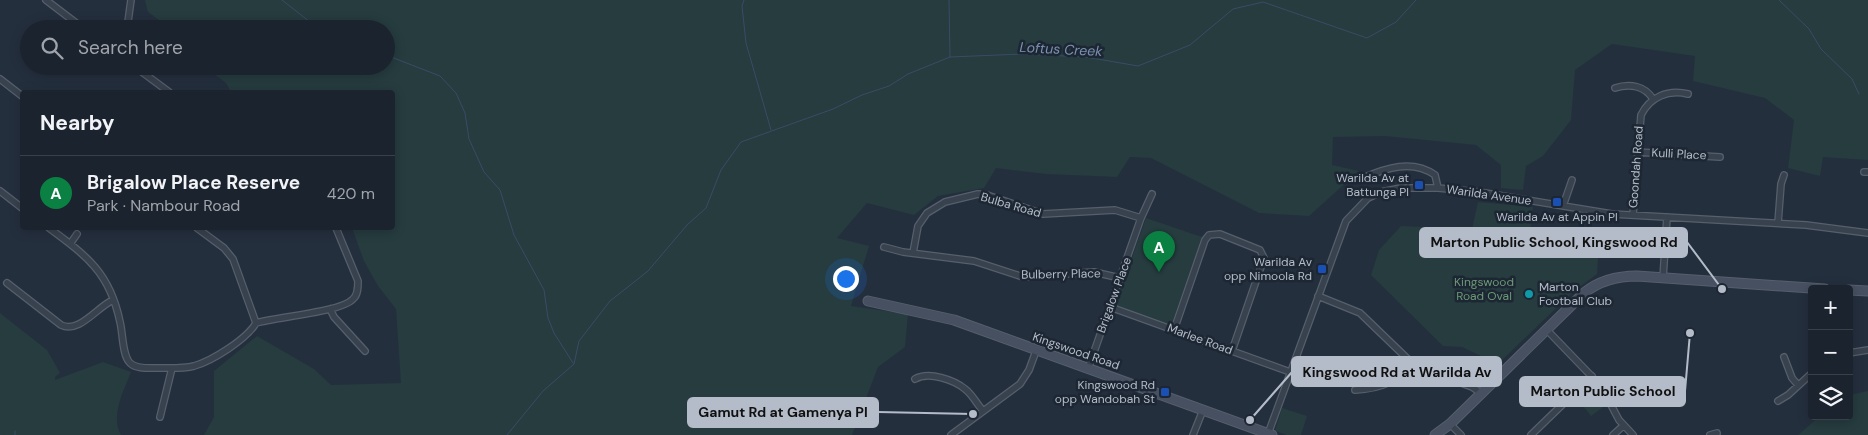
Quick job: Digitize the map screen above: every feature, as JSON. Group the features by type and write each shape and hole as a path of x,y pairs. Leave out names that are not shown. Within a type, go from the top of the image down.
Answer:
{"street":[{"path":"46,0 72,20"},
{"path":"128,20 131,0"},
{"path":"146,75 166,90"},
{"path":"0,78 20,94"},
{"path":"1615,88 1636,86 1646,91 1653,99 1668,93 1688,94"},
{"name":"Goondah Road","path":"1633,215 1641,115 1653,99"},
{"name":"Kulli Place","path":"1637,152 1720,158"},
{"path":"1363,178 1387,168 1413,167 1435,175 1438,188"},
{"path":"1778,223 1781,184 1784,175"},
{"path":"1563,206 1572,180"},
{"name":"Warilda Avenue","path":"1270,434 1290,372 1346,221 1362,204 1374,195 1394,188 1438,188 1479,192 1633,215 1778,223 1868,233"},
{"path":"0,191 20,206"},
{"name":"Bulba Road","path":"913,253 918,226 927,213 945,202 978,194 988,195 1043,214 1115,210 1142,218"},
{"name":"Brigalow Place","path":"1088,369 1152,194"},
{"path":"1663,278 1667,217"},
{"path":"52,230 99,270 120,320 127,358 131,364 146,368 187,367 202,363 243,338 256,323 330,309 349,303 356,295 358,286 337,230"},
{"path":"200,230 224,248 233,259 256,323"},
{"path":"70,244 77,234"},
{"path":"1174,330 1205,240 1210,235 1216,234 1229,238 1260,250 1264,258 1232,351"},
{"name":"Bulberry Place","path":"884,247 974,261 1024,277 1094,272 1120,278"},
{"path":"1435,435 1450,424 1584,293 1598,283 1625,276 1808,288"},
{"path":"7,283 60,325 68,328 77,325 102,305 113,300"},
{"path":"1853,290 1868,291"},
{"path":"1318,296 1360,313 1412,364 1472,387 1482,393"},
{"name":"Kingswood Road","path":"868,300 954,320 1270,434"},
{"name":"Marlee Road","path":"1110,307 1290,372"},
{"path":"330,309 334,317 365,351"},
{"path":"1546,329 1592,376 1605,392 1623,426 1634,435"},
{"path":"1853,352 1868,350"},
{"path":"951,435 1020,384 1029,370 1036,351"},
{"path":"1784,357 1792,378 1798,385"},
{"path":"1356,390 1386,385 1400,377 1412,364"},
{"path":"160,417 172,368"},
{"path":"915,379 930,375 960,386 968,391 983,412"},
{"path":"1778,401 1810,375"},
{"path":"1531,435 1592,376"},
{"path":"1193,435 1203,410"},
{"path":"1450,424 1461,435"},
{"path":"1613,435 1623,426"},
{"path":"1710,435 1717,433"}],"green space":[{"path":"145,0 1868,0 1868,160 1823,157 1820,176 1788,168 1794,120 1765,98 1693,81 1695,56 1612,44 1575,70 1571,120 1543,156 1526,166 1523,190 1501,188 1501,165 1476,145 1385,136 1333,137 1332,165 1359,171 1309,216 1259,213 1151,158 1130,157 1117,177 1046,174 996,168 984,188 938,196 914,215 867,203 837,238 869,246 851,306 908,314 905,347 878,367 852,435 204,435 214,417 214,371 257,336 314,369 331,385 401,383 396,309 378,286 364,261 353,230 395,230 395,90 230,90 226,83 216,75 395,75 395,20 159,20 148,12"},
{"name":"Kingswood Road Oval","path":"1478,202 1533,207 1530,232 1599,246 1597,274 1574,291 1498,364 1462,347 1443,346 1371,275 1379,250 1401,226 1472,229"},
{"path":"1146,218 1202,237 1171,326 1115,306"},
{"path":"0,313 47,350 60,373 55,377 55,380 103,362 131,372 117,411 118,428 121,435 0,435"},
{"path":"1590,385 1594,387 1606,405 1591,416 1577,398"},
{"path":"1868,391 1868,435 1798,435 1815,420 1853,420 1853,394"},
{"path":"1282,408 1307,416 1301,435 1287,435 1275,431"}],"waterway":[{"path":"282,0 308,20"},
{"path":"744,0 742,6 746,43 771,130"},
{"path":"949,0 950,57"},
{"name":"Loftus Creek","path":"507,435 543,391 574,364 579,341 610,301 648,271 687,225 706,208 721,170 741,142 833,109 862,95 889,86 908,74 950,57 1022,54 1086,57 1138,66 1190,45 1233,9 1263,2 1367,38 1396,22 1416,0"},
{"path":"1779,0 1809,29 1821,49 1852,79 1859,94"},
{"path":"395,58 440,76 456,93 465,113 469,139 484,172 500,190 514,235 544,290 548,318 554,333 573,363"}],"place":[{"name":"Warilda Av at Battunga Pl","path":"1419,185"},
{"name":"Warilda Av at Appin Pl","path":"1557,202"},
{"name":"Warilda Av opp Nimoola Rd","path":"1322,269"},
{"name":"Brigalow Place Reserve","path":"1159,272"},
{"name":"Marton Public School, Kingswood Rd","path":"1722,289"},
{"name":"Marton Football Club","path":"1529,294"},
{"name":"Marton Public School","path":"1690,333"},
{"name":"Kingswood Rd opp Wandobah St","path":"1165,392"},
{"name":"Gamut Rd at Gamenya Pl","path":"973,414"},
{"name":"Kingswood Rd at Warilda Av","path":"1250,420"}]}
